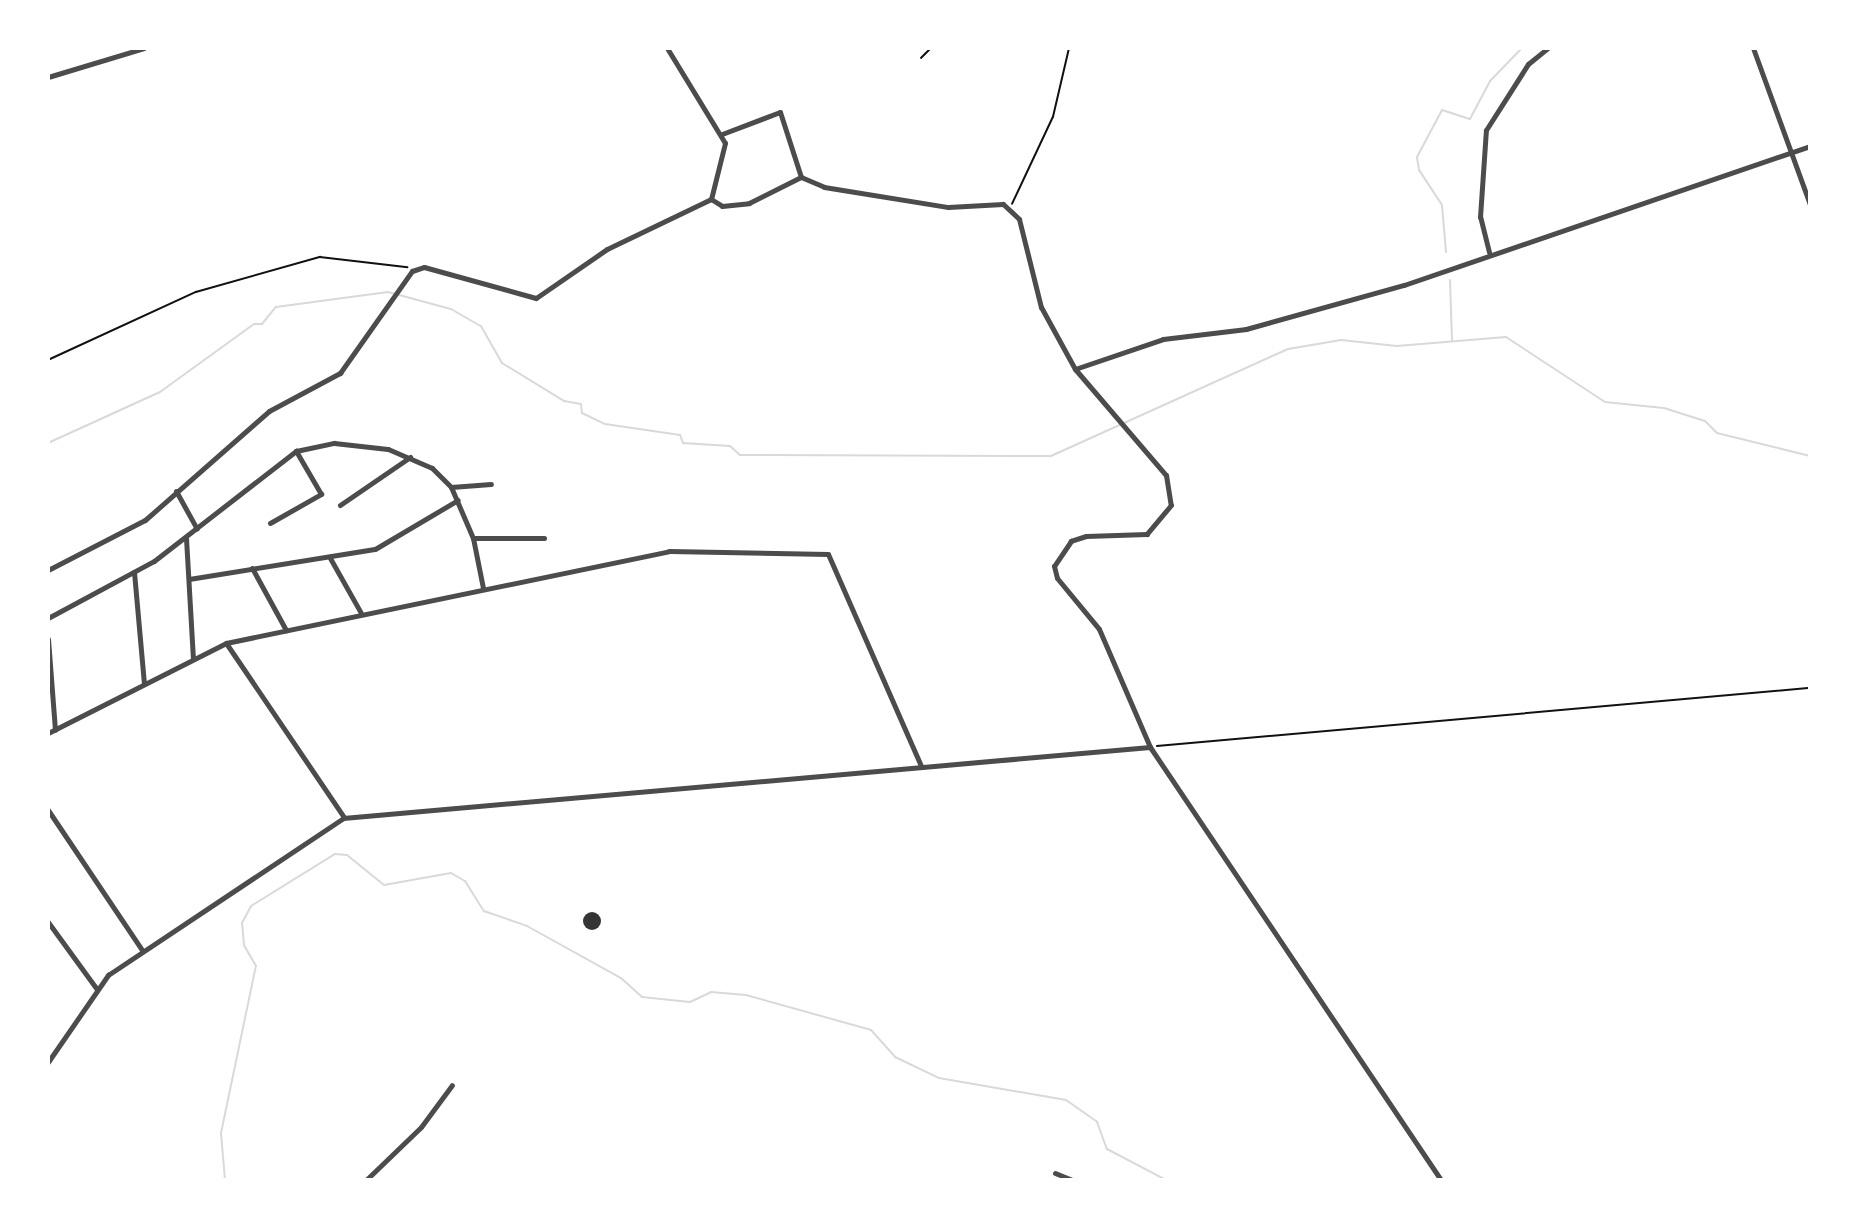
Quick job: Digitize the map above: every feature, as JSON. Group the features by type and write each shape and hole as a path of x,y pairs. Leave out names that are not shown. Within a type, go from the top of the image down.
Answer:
{"street":[{"path":"48,77 144,48"},
{"path":"48,570 146,519 269,411 340,373 412,271 424,267 536,298 607,249 711,198 725,156 722,134 667,48"},
{"path":"1490,252 1480,217 1486,130 1528,64 1548,48"},
{"path":"1753,48 1795,151 1810,205"},
{"path":"722,134 780,112 801,177"},
{"path":"1075,369 1163,339 1246,329 1370,294 1810,146"},
{"path":"711,198 722,206 749,203 801,177 889,199 1010,208 1020,219 1041,307 1075,369 1127,430 1172,489 1166,517 1147,534 1086,536 1071,541 1054,567 1062,587 1099,629 1150,747 1441,1180"},
{"path":"48,618 134,572 186,538 296,451 334,443 388,448 410,457 451,487 473,538 483,588"},
{"path":"270,523 321,494 296,451"},
{"path":"340,505 410,457"},
{"path":"451,487 492,484"},
{"path":"176,491 197,529"},
{"path":"189,579 330,558 386,545 458,500"},
{"path":"186,538 193,658"},
{"path":"473,538 544,538"},
{"path":"48,733 226,643 361,613 669,551 828,554 921,766"},
{"path":"330,558 361,613"},
{"path":"252,568 286,630"},
{"path":"134,572 144,684"},
{"path":"48,639 55,730"},
{"path":"226,643 344,817"},
{"path":"48,1062 96,988 142,950 344,817 1150,747"},
{"path":"48,810 142,950"},
{"path":"48,922 96,988"},
{"path":"366,1180 421,1127 452,1085"},
{"path":"1055,1173 1072,1180"}],"path":[{"path":"921,58 931,48"},
{"path":"1010,208 1053,117 1069,48"},
{"path":"48,360 196,292 320,257 402,263 412,271"},
{"path":"1150,747 1810,688"}],"building":[{"path":"588,912 596,912 601,917 599,928 588,930 583,925 583,917"}],"waterway":[{"path":"1446,252 1442,205 1419,170 1417,157 1442,110 1470,119 1490,81 1522,48"},
{"path":"1450,280 1452,340"},
{"path":"48,443 160,392 254,324 262,324 276,307 388,292 451,309 481,326 502,363 564,401 581,404 582,413 605,424 680,435 683,443 730,446 740,455 1051,456 1288,349 1341,340 1397,346 1506,337 1605,402 1664,408 1705,421 1717,433 1810,456"},
{"path":"225,1180 221,1133 256,966 244,945 242,923 251,906 335,854 347,855 384,885 451,873 465,881 484,911 527,926 621,978 642,997 690,1002 711,992 746,995 871,1030 895,1057 939,1078 1066,1100 1097,1122 1107,1149 1166,1180"}]}
